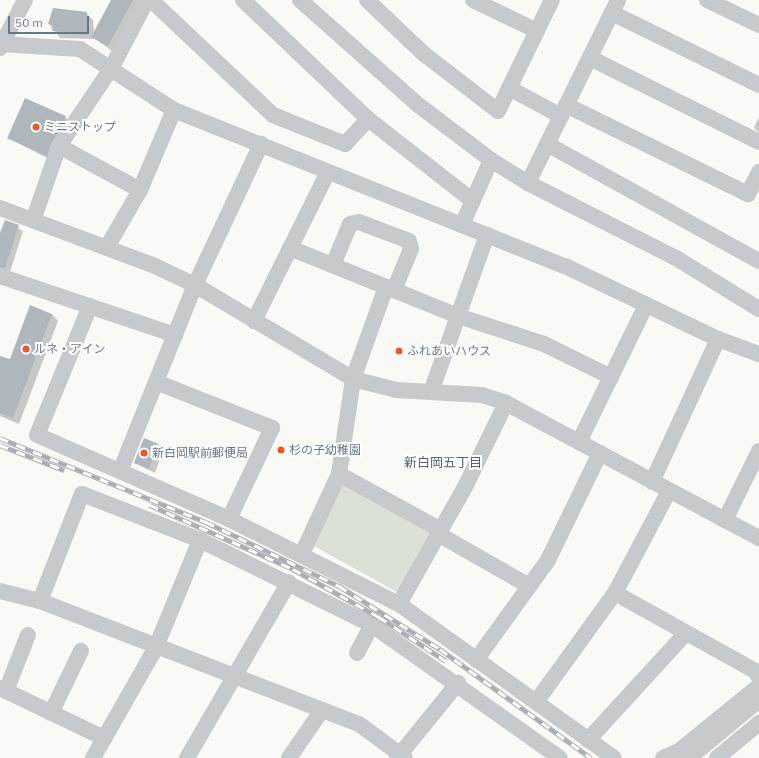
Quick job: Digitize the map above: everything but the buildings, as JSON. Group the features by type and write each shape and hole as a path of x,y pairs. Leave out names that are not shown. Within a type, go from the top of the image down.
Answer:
{"street":[{"path":"25,0 1,45 80,49 112,67 174,110 565,266 718,339 759,354"},
{"path":"34,218 59,146 112,67 147,0"},
{"path":"150,0 273,115 345,144 368,119"},
{"path":"243,0 368,119 473,201"},
{"path":"300,0 416,104 491,160 528,183 676,258 759,309"},
{"path":"367,0 424,54 498,111 552,0"},
{"path":"473,0 537,31"},
{"path":"707,0 759,25"},
{"path":"528,183 615,7 759,85"},
{"path":"590,58 759,142"},
{"path":"509,88 564,111 748,194 759,172"},
{"path":"107,247 140,190 174,110"},
{"path":"121,469 196,285 261,144"},
{"path":"547,144 759,261"},
{"path":"59,146 140,190"},
{"path":"462,225 491,160"},
{"path":"254,321 328,172"},
{"path":"0,208 34,218 196,285 353,379 396,390 482,395 506,403 759,538"},
{"path":"302,554 339,474 353,379 390,289 411,248 409,242 359,222 350,224 333,265"},
{"path":"431,392 487,235"},
{"path":"290,248 458,316 544,344 611,377"},
{"path":"0,276 175,335"},
{"path":"579,442 646,305"},
{"path":"90,306 37,435 121,469 229,519 302,554 399,604 614,758"},
{"path":"652,482 718,339"},
{"path":"156,382 272,428 229,519"},
{"path":"399,604 440,532 506,403"},
{"path":"725,520 759,451"},
{"path":"476,660 548,560 600,453"},
{"path":"339,474 440,532 529,586"},
{"path":"536,702 615,593 669,491"},
{"path":"40,601 82,494 200,540 289,582 372,625 458,683 560,758"},
{"path":"93,758 156,647 200,540"},
{"path":"187,758 289,582"},
{"path":"0,591 40,601 232,678 359,724 400,757 458,683"},
{"path":"615,593 685,634 755,671 759,677"},
{"path":"357,653 372,625"},
{"path":"588,740 685,634"},
{"path":"28,635 3,690 104,738"},
{"path":"51,713 81,651"},
{"path":"663,758 679,751 759,686"},
{"path":"690,758 759,700"},
{"path":"289,758 322,710"},
{"path":"717,758 759,723"}],"shaded area":[{"path":"343,481 434,531 400,594 309,543"}],"railway":[{"path":"0,438 206,522 339,586 440,649 591,758"},
{"path":"0,445 64,470"},
{"path":"150,505 293,569 379,617 446,661"}],"place":[{"name":"ミニストップ","path":"36,127"},
{"name":"ルネ・アイン","path":"26,349"},
{"name":"ふれあいハウス","path":"399,351"},
{"name":"杉の子幼稚園","path":"281,450"},
{"name":"新白岡駅前郵便局","path":"144,453"}],"district":[{"name":"新白岡五丁目","path":"443,463"}]}
